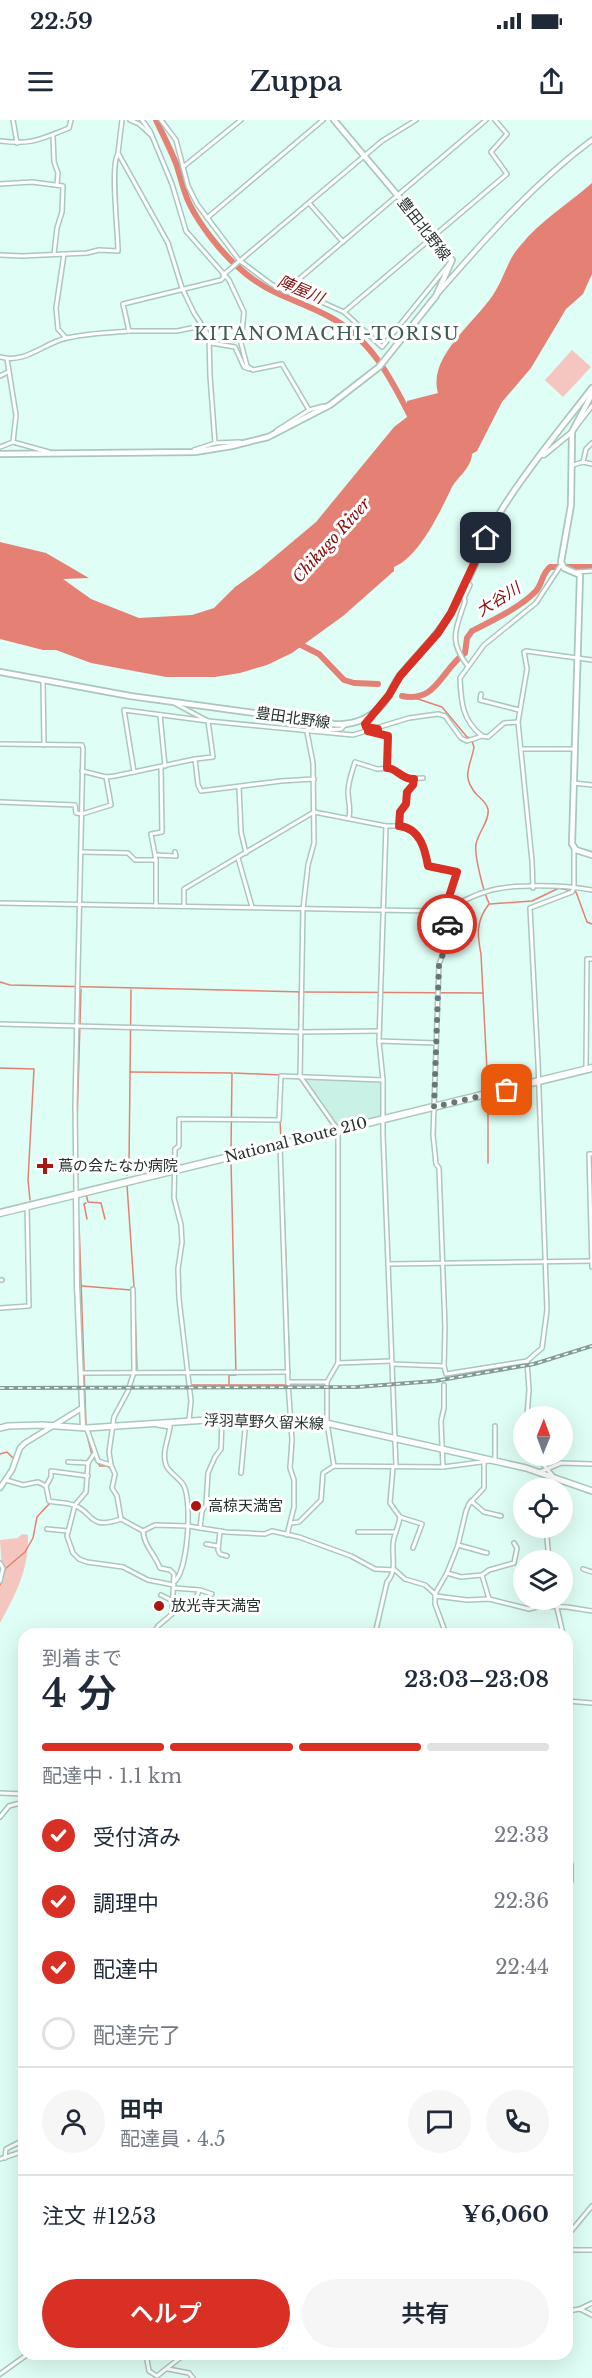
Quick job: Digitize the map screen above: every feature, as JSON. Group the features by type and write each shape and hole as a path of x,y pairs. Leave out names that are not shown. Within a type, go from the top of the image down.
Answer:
{"highway":[{"name":"National Route 210","path":"0,1213 589,1069"}],"main road":[{"name":"豊田北野線","path":"0,454 191,452 251,442 268,437 330,405 386,360 436,296 452,260 334,120"},
{"path":"373,714 384,702 400,676 438,633 459,598 495,522 541,454 592,388"},
{"path":"592,394 572,432 571,505 561,565 580,574 571,832 574,847 592,855"},
{"name":"豊田北野線","path":"0,672 174,703 346,724 362,720 373,714"},
{"name":"浮羽草野久留米線","path":"0,1428 53,1425 85,1428 222,1419 327,1423 540,1472 592,1491"}],"street":[{"path":"13,120 17,143"},
{"path":"0,141 24,144 53,136 69,128 70,120"},
{"path":"0,255 118,251 113,177 122,120"},
{"path":"130,120 139,124 152,137"},
{"path":"142,120 152,137 178,201 186,231 231,284 244,312 241,343 244,361 249,369"},
{"path":"160,120 176,140 188,186 197,204 239,260 259,276 285,291 315,299 344,312 382,346 452,260"},
{"path":"183,167 241,120"},
{"path":"207,218 323,120"},
{"path":"129,330 123,304 221,280 239,260 391,133 416,120"},
{"path":"285,291 486,120"},
{"path":"344,312 507,174 491,152 507,134 495,120"},
{"path":"53,136 54,162 58,173 57,185"},
{"path":"436,296 476,250 542,182 592,140"},
{"path":"118,153 168,243 182,288 209,336 215,443"},
{"path":"0,184 32,182 63,186 62,212 57,228 54,254"},
{"path":"309,202 343,242"},
{"path":"64,254 56,308 58,329 66,338"},
{"path":"0,357 7,359 30,355 66,338 129,330 177,332 202,326"},
{"path":"211,343 235,347 244,367 249,369 280,363 284,365 309,410"},
{"path":"7,359 16,415 13,442"},
{"path":"0,376 8,372"},
{"path":"268,437 309,410 330,405"},
{"path":"541,454 544,455 572,432 592,406"},
{"path":"0,447 13,442 56,454"},
{"path":"191,452 215,443 251,442"},
{"path":"583,462 586,449 592,443"},
{"path":"573,465 583,462 592,464"},
{"path":"518,722 504,723 488,738 482,736 470,725 462,709 460,678 467,665 484,645 536,603 561,565"},
{"path":"576,572 592,571"},
{"path":"466,582 470,585 455,632 455,646 467,665"},
{"path":"533,888 518,722 527,669 525,651 592,660"},
{"path":"43,681 44,745"},
{"path":"481,694 480,700 519,711"},
{"path":"174,703 208,721"},
{"path":"134,772 124,710 346,736 378,729 409,718 438,714 445,716 460,738 467,741 482,736"},
{"path":"373,714 365,724 366,727 378,729"},
{"path":"156,906 155,857 151,834 162,832 163,766 160,715"},
{"path":"82,771 106,777 213,757 208,721"},
{"path":"308,732 341,729 346,724"},
{"path":"368,731 388,736 387,768"},
{"path":"308,732 314,779 314,843 308,865 303,909 300,1076 338,1130 338,1363 327,1382 327,1423 334,1466"},
{"path":"0,744 82,745 81,905 75,1124 82,1407 85,1428 94,1454 98,1461 111,1465"},
{"path":"521,749 574,749"},
{"path":"195,759 198,785 201,791 314,779"},
{"path":"349,818 351,809 348,793 355,762 377,769 392,768 407,779 423,778"},
{"path":"0,802 75,805 76,813 82,814 111,805 106,777"},
{"path":"399,826 400,812 406,804 407,792 413,785 414,779"},
{"path":"573,783 592,785"},
{"path":"239,786 241,831 246,853"},
{"path":"184,906 184,889 314,812 409,829 418,836 426,850 428,866 457,872 446,909 448,912 445,949 439,964 433,1135 436,1164 439,1168 446,1374 527,1361 542,1348 547,1310 530,908 572,892 574,847"},
{"path":"386,826 379,1041 383,1080 394,1438 393,1485 389,1499 400,1517 422,1524 413,1548"},
{"path":"81,852 129,853 135,860 176,855 175,852"},
{"path":"238,858 252,907"},
{"path":"0,903 428,911 446,909 487,891 574,887 592,890"},
{"path":"589,1069 587,959 592,959"},
{"path":"0,1024 301,1032 380,1031"},
{"path":"379,1041 436,1043"},
{"path":"188,1421 191,1401 178,1269 182,1242 181,1226 174,1198 175,1149 179,1146 179,1119 279,1120 281,1076 383,1080"},
{"path":"280,1145 291,1420 290,1468 294,1480 294,1507 287,1535"},
{"path":"592,1154 589,1154 592,1267"},
{"path":"0,1308 29,1306 27,1205"},
{"path":"388,1264 592,1261"},
{"path":"121,1519 117,1496 112,1488 115,1474 109,1452 118,1406 128,1391 134,1372 133,1288"},
{"path":"527,1361 529,1390 527,1406"},
{"path":"338,1363 444,1366"},
{"path":"81,1373 288,1372"},
{"path":"288,1382 327,1382"},
{"path":"443,1467 441,1448 444,1385"},
{"path":"0,1488 20,1448 82,1407"},
{"path":"200,1528 202,1511 206,1505 208,1473 214,1457 221,1449 222,1419"},
{"path":"241,1473 246,1419"},
{"path":"170,1424 165,1440 166,1467 184,1488 188,1526 181,1575 174,1585"},
{"path":"291,1523 299,1522 319,1503 323,1473 334,1466 443,1467 493,1461 495,1426"},
{"path":"94,1454 88,1463 86,1494 75,1505 68,1532 68,1544 79,1559 123,1567 148,1580 212,1594"},
{"path":"68,1461 88,1463"},
{"path":"444,1628 435,1604 435,1595 458,1545 461,1523 471,1501 484,1488 484,1463"},
{"path":"540,1472 561,1463 592,1464"},
{"path":"545,1466 553,1476"},
{"path":"88,1476 51,1471 51,1477 46,1486 49,1501 75,1505 94,1521 110,1523 121,1519 143,1531 147,1546 155,1555 160,1568 170,1570 174,1575 170,1618 157,1628"},
{"path":"6,1480 23,1485 38,1482 46,1486"},
{"path":"471,1501 484,1512 501,1516"},
{"path":"376,1628 387,1582 393,1570 393,1544 400,1517"},
{"path":"143,1531 155,1525 265,1534 272,1531 299,1537 351,1556 375,1569 393,1570 405,1579 425,1585 435,1595 467,1600 489,1599 513,1605"},
{"path":"47,1528 68,1532"},
{"path":"220,1531 218,1546 220,1554 227,1556"},
{"path":"358,1532 396,1532"},
{"path":"447,1573 461,1577 482,1575 489,1570 514,1563 517,1548 514,1543"},
{"path":"206,1544 218,1546"},
{"path":"458,1545 487,1553"},
{"path":"0,1563 3,1568 0,1581"},
{"path":"583,1569 592,1572"},
{"path":"482,1575 489,1599"},
{"path":"192,1607 200,1590"},
{"path":"161,1595 172,1601"},
{"path":"573,1609 590,1611 592,1604"},
{"path":"557,1610 561,1628"},
{"path":"573,1701 592,1703"},
{"path":"0,1793 18,1794"},
{"path":"0,1817 9,1806 18,1804"},
{"path":"2,2158 6,2149 18,2143"},
{"path":"2,2158 18,2153"},
{"path":"573,2229 592,2206"},
{"path":"573,2250 592,2250"},
{"path":"573,2310 592,2302"},
{"path":"580,2309 592,2315"},
{"path":"0,2374 20,2360"},
{"path":"148,2360 152,2374 157,2376 178,2360"},
{"path":"168,2369 189,2373 193,2378"}],"shaded area":[{"path":"572,350 591,367 563,397 545,380"},
{"path":"300,1076 383,1080 383,1119 338,1130"},
{"path":"22,1534 28,1535 24,1570 0,1623 2,1570 0,1540 18,1538"}],"water":[{"name":"Chikugo River","path":"592,183 592,274 583,294 566,309 531,368 502,402 477,451 472,454 469,464 454,485 420,544 403,562 394,567 394,571 343,616 292,653 267,665 215,677 166,677 91,663 56,650 43,650 0,639 0,542 46,553 89,578 63,579 91,599 139,618 192,615 214,608 235,587 316,522 394,427 407,417 407,401 438,393 437,379 440,365 447,352 488,301 516,251 536,229"}],"waterway":[{"name":"陣屋川","path":"156,120 175,160 190,205 217,245 237,266 259,283 328,316 356,335 377,359 410,416"},
{"name":"大谷川","path":"402,696 423,695 438,684 465,653 467,638 472,631 530,597 550,567 592,567"},
{"name":"大谷川","path":"297,643 319,654 344,680 354,683 378,684"},
{"path":"415,698 442,707 467,737 471,738 474,747 468,771 469,782 488,809 487,818 477,840 476,857 489,903"},
{"path":"490,904 532,901 559,888 576,892 587,922 592,924"},
{"path":"488,1091 478,934 482,916 489,904"},
{"path":"0,982 10,985 304,992 483,993"},
{"path":"77,1123 81,989"},
{"path":"127,1175 131,990"},
{"path":"299,992 299,1065"},
{"path":"0,1068 34,1069 28,1180 30,1200"},
{"path":"130,1072 232,1073 231,1152"},
{"path":"234,1073 282,1075"},
{"path":"299,1078 334,1128"},
{"path":"488,1095 488,1163"},
{"path":"280,1119 281,1141"},
{"path":"229,1384 229,1375 236,1375 231,1161"},
{"path":"283,1183 286,1263"},
{"path":"127,1185 134,1287"},
{"path":"86,1194 88,1202 101,1203 105,1219"},
{"path":"86,1203 84,1204 87,1219"},
{"path":"79,1223 86,1426"},
{"path":"286,1266 289,1353"},
{"path":"82,1286 131,1290"},
{"path":"135,1310 137,1369"},
{"path":"190,1385 287,1385"},
{"path":"86,1431 92,1455"},
{"path":"0,1454 7,1452 14,1459"},
{"path":"94,1458 100,1466 107,1466 111,1469"},
{"path":"112,1460 115,1479"},
{"path":"114,1489 119,1497 121,1509"},
{"path":"0,1585 5,1569 25,1552 33,1538 37,1517 50,1503"},
{"path":"145,1532 147,1542"},
{"path":"151,1549 159,1563"},
{"path":"174,1598 175,1582"}],"railway":[{"path":"0,1388 357,1387 435,1381 534,1364 592,1346"}],"way so far":[{"path":"447,924 445,949 439,964 434,1107 507,1090"}],"place":[{"name":"蔦の会たなか病院","path":"45,1166"},
{"name":"高椋天満宮","path":"196,1506"},
{"name":"放光寺天満宮","path":"159,1606"}],"district":[{"name":"KITANOMACHI-TORISU","path":"327,334"}],"route":[{"path":"447,924 446,906 457,872 428,866 426,850 418,836 404,826 399,826 400,812 406,804 407,792 413,785 414,779 407,779 392,768 387,768 388,736 368,731 378,729 366,727 365,724 384,702 400,676 438,633 459,598 486,538"}]}
